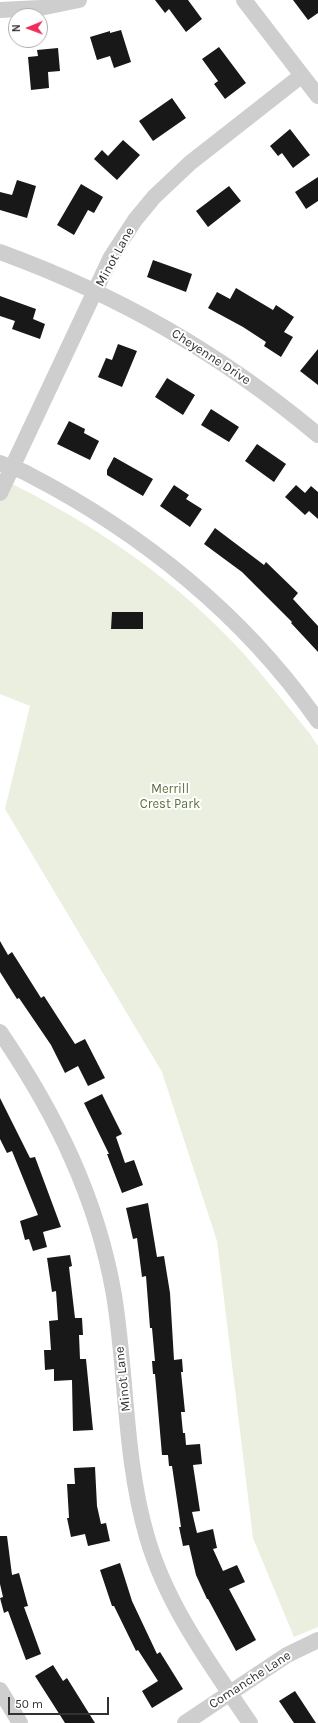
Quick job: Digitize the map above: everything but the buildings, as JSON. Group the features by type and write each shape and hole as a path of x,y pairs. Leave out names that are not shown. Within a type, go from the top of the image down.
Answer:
{"street":[{"path":"0,10 40,8 79,0"},
{"path":"244,0 287,55 301,76 318,96"},
{"name":"Minot Lane","path":"0,493 6,465 96,292 119,243 154,197 190,164 301,76"},
{"name":"Cheyenne Drive","path":"0,252 48,270 96,292 165,327 211,354 264,391 318,435"},
{"path":"6,465 26,473 96,512 171,565 218,606 263,651 297,692 318,721"},
{"name":"Minot Lane","path":"0,1032 43,1100 63,1136 83,1181 93,1211 114,1296 137,1498 146,1536 154,1560 173,1604 191,1635 250,1723"},
{"name":"Comanche Lane","path":"185,1723 287,1655 318,1640"},
{"path":"0,1690 20,1723"}],"green space":[{"name":"Merrill Crest Park","path":"0,478 34,495 99,533 131,554 190,601 244,654 310,734 318,746 318,1627 294,1637 253,1538 217,1241 162,1072 5,809 30,706 0,694"}]}
